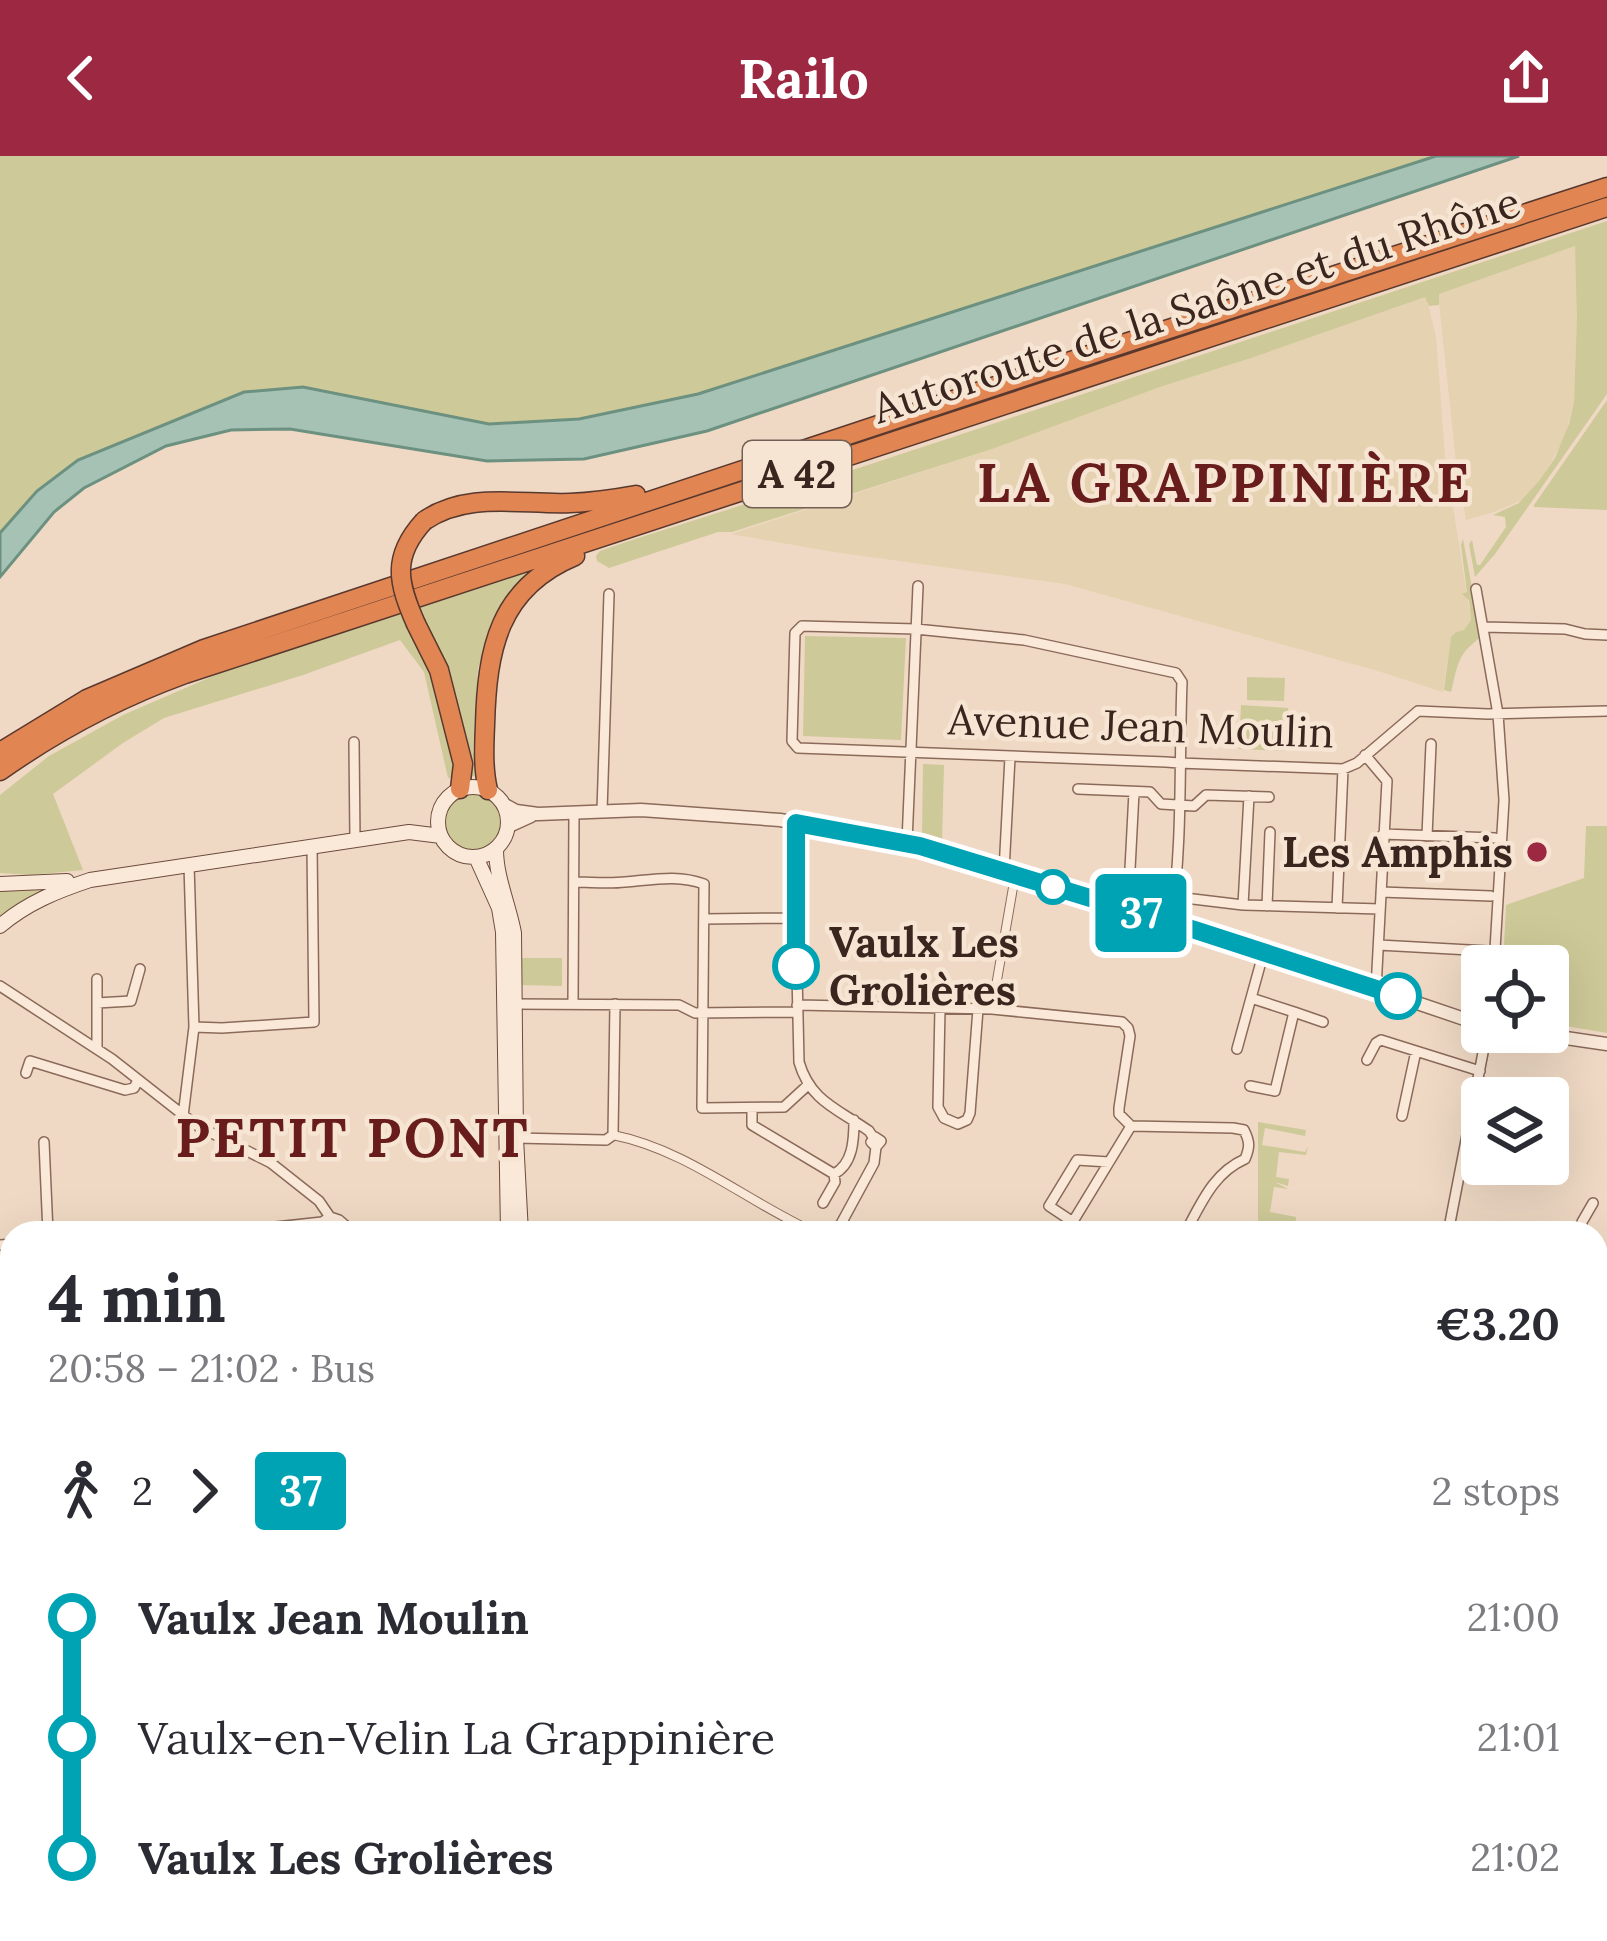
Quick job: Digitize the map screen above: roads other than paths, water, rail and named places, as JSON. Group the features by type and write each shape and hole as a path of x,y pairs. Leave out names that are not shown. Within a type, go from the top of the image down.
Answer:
{"highway":[{"name":"Autoroute de la Saône et du Rhône","path":"0,752 64,711 204,649 1607,187"},
{"name":"Autoroute de la Saône et du Rhône","path":"0,771 95,712 153,686 1607,207"},
{"path":"460,789 463,764 439,670 403,593 402,556 412,534 424,521 452,506 476,502 571,503 670,493"},
{"path":"488,790 485,717 488,666 496,637 522,593 600,538"},
{"path":"0,737 39,717 64,711"}],"main road":[{"path":"460,789 488,790 505,805 506,837 496,850 461,856 441,836 439,815 446,799 460,789"},
{"path":"0,884 90,880 409,832 439,815"},
{"path":"409,832 441,836"},
{"path":"496,850 497,872 514,933 519,1221"},
{"path":"476,857 499,908 503,932 508,1221"},
{"path":"0,926 55,891 90,880"}],"street":[{"path":"907,842 918,586"},
{"path":"1475,589 1498,714 1504,800 1495,945"},
{"path":"602,811 609,594"},
{"path":"1483,627 1607,635"},
{"name":"Avenue Jean Moulin","path":"916,629 798,628 794,745 1343,769 1418,711 1607,711"},
{"path":"916,629 1024,640 1177,673 1182,682 1172,922"},
{"path":"354,742 355,840"},
{"path":"1427,836 1431,744"},
{"name":"Avenue Jean Moulin","path":"1365,755 1387,781 1376,989"},
{"path":"992,1009 1009,873 1010,757"},
{"path":"1337,908 1343,769"},
{"path":"1078,789 1150,792 1161,804 1178,806 1194,806 1206,795 1269,797"},
{"path":"1134,792 1129,888 1135,892 1243,905 1379,909"},
{"path":"1243,905 1249,796"},
{"path":"505,805 538,814 680,812 796,823 907,842 1172,922 1461,1020"},
{"path":"573,1004 574,813"},
{"path":"508,826 538,814"},
{"path":"796,823 800,1062 817,1096 854,1120 875,1142 874,1163 843,1221"},
{"path":"1267,906 1270,832"},
{"path":"1384,834 1495,838"},
{"path":"194,1027 314,1022 312,846"},
{"path":"183,1116 194,1027 189,865"},
{"path":"574,882 662,878 704,884 702,1108 789,1106 808,1085"},
{"path":"1381,892 1491,896"},
{"path":"704,919 795,918"},
{"path":"1378,945 1461,950"},
{"path":"1237,1049 1264,952"},
{"path":"97,1004 130,1001 140,969"},
{"path":"97,979 97,1048"},
{"path":"0,986 97,1048 183,1116 271,1162 340,1221"},
{"path":"1250,998 1323,1022"},
{"path":"514,1004 683,1005 691,1012 704,1013 992,1009 1126,1024 1130,1036 1119,1114 1131,1126 1233,1128 1244,1130 1249,1138 1245,1159 1229,1166 1211,1185 1192,1221"},
{"path":"613,1135 615,1004"},
{"path":"940,1008 939,1114 958,1124 968,1120 970,1113 977,1009"},
{"path":"1250,1086 1275,1091 1294,1012"},
{"path":"1569,1038 1607,1044"},
{"path":"1367,1060 1381,1040 1480,1071"},
{"path":"1402,1116 1416,1051"},
{"path":"1450,1221 1482,1053"},
{"path":"26,1073 30,1061 125,1090 134,1088 138,1080"},
{"path":"752,1108 752,1125 834,1174"},
{"path":"834,1174 841,1171 853,1147 854,1120"},
{"path":"1074,1221 1131,1126"},
{"path":"516,1138 606,1140 613,1135"},
{"path":"613,1135 698,1167 788,1221"},
{"path":"44,1142 47,1221"},
{"path":"1072,1221 1049,1206 1077,1160 1109,1162"},
{"path":"823,1203 835,1182 834,1174"},
{"path":"1583,1221 1593,1203"},
{"path":"324,1221 330,1217"}],"place":[{"name":"Les Amphis","path":"1537,852"},
{"name":"Vaulx Les Grolières","path":"796,966"}],"district":[{"name":"LA GRAPPINIÈRE","path":"1225,483"},
{"name":"PETIT PONT","path":"353,1138"}]}
